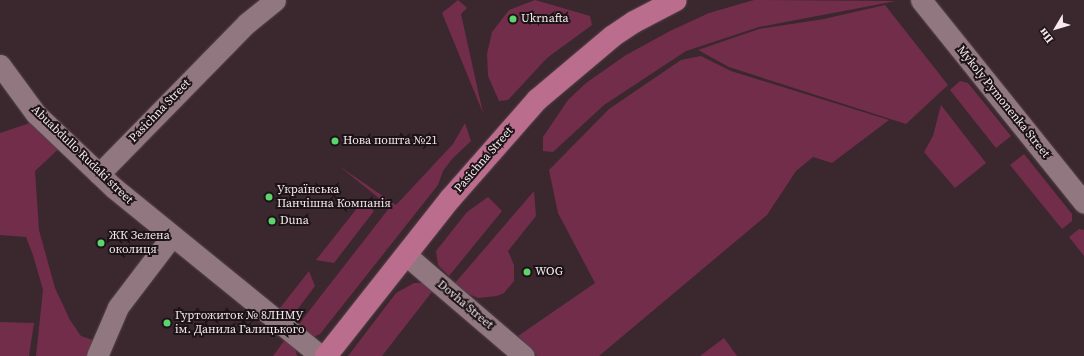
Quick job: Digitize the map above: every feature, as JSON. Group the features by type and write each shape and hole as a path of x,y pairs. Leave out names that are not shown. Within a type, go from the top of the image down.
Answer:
{"main road":[{"name":"Pasichna Street","path":"326,356 497,143 537,100 613,36 634,22 676,0"}],"street":[{"name":"Pasichna Street","path":"99,174 247,23 275,0"},
{"name":"Mykoly Pymonenka Street","path":"921,0 1084,203"},
{"name":"Abuabdullo Rudaki street","path":"0,65 36,114 99,174 172,236 321,356"},
{"path":"98,356 118,307 172,236"},
{"name":"Dovha Street","path":"406,255 524,356"}],"shaded area":[{"path":"458,0 467,8 461,14 483,113 442,13"},
{"path":"535,0 590,16 592,25 547,58 508,100 499,101 488,76 487,54 492,32 509,10"},
{"path":"754,0 896,1 759,27 686,51 604,105 553,152 543,151 543,137 568,100 586,83 626,55 670,31 709,13"},
{"path":"885,5 948,85 906,124 729,67 698,50 759,29 824,19"},
{"path":"701,56 731,71 889,120 832,163 813,157 796,171 767,215 599,356 537,356 518,336 595,283 558,213 549,170 609,109 681,60"},
{"path":"960,81 968,83 1011,136 996,148 950,90"},
{"path":"941,105 986,163 955,188 924,152 933,136"},
{"path":"39,120 64,144 35,171 39,230 55,288 70,320 81,336 96,341 90,356 36,356 43,290 33,255 26,237 0,235 0,133"},
{"path":"465,123 471,141 452,159 443,171 438,185 320,334 312,338 295,329 390,207 339,166 396,205 453,144"},
{"path":"1024,154 1072,214 1072,221 1062,229 1010,165"},
{"path":"534,191 536,216 508,251 514,265 514,281 504,293 497,296 478,298 469,294 455,283"},
{"path":"488,197 502,211 449,276 438,265 436,251 467,212"},
{"path":"362,202 374,211 334,263 316,260"},
{"path":"1079,229 1084,230 1084,256 1069,237"},
{"path":"309,271 315,286 288,322 276,313"},
{"path":"414,283 424,283 435,288 382,356 348,356 396,293"},
{"path":"0,322 34,323 29,356 0,356"},
{"path":"287,337 295,348 297,356 273,356"},
{"path":"724,338 737,356 700,356"}],"place":[{"name":"Ukrnafta","path":"513,19"},
{"name":"Нова пошта №21","path":"335,141"},
{"name":"Українська Панчішна Компанія","path":"269,197"},
{"name":"Duna","path":"272,221"},
{"name":"ЖК Зелена околиця","path":"101,243"},
{"name":"WOG","path":"527,272"},
{"name":"Гуртожиток № 8ЛНМУ ім. Данила Галицького","path":"167,323"}]}
